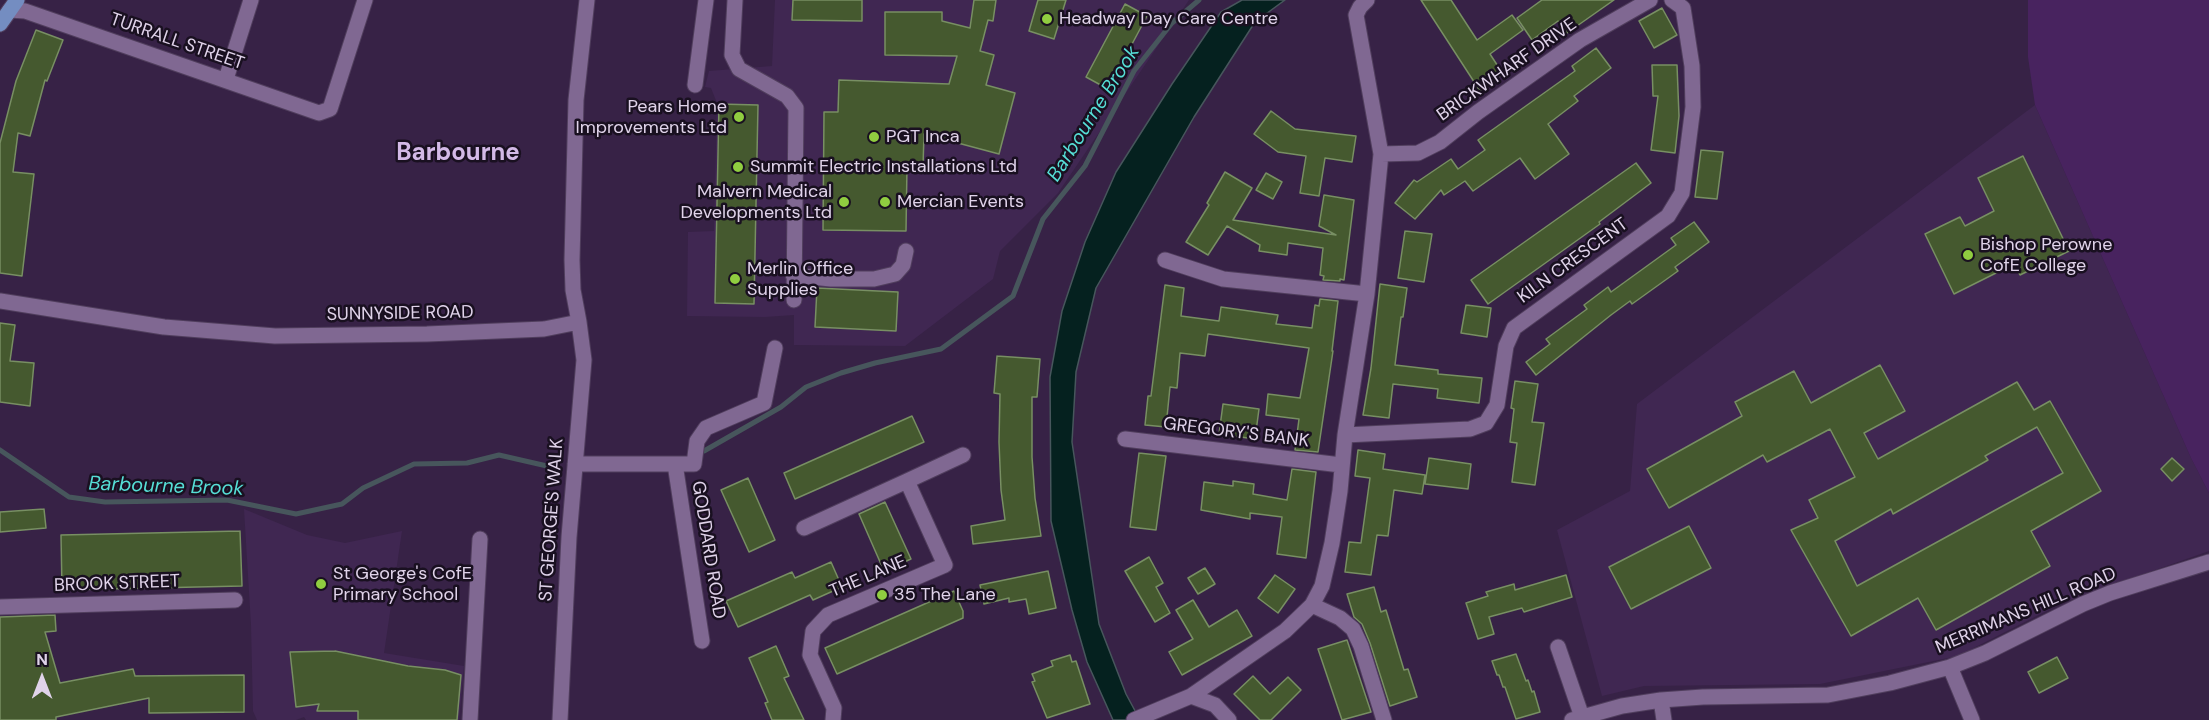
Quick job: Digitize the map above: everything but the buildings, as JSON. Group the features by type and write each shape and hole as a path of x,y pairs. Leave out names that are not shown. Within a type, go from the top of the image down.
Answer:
{"main road":[{"path":"0,24 9,5"}],"street":[{"path":"226,79 251,0"},
{"name":"TURRALL STREET","path":"9,5 319,113 330,109 365,0"},
{"path":"579,322 573,290 572,260 576,100 587,0"},
{"path":"695,85 706,0"},
{"path":"735,0 732,55 739,69 787,96 796,108 794,300"},
{"path":"1134,720 1191,696 1285,631 1312,604 1322,586 1328,566 1340,491 1345,435 1367,294 1382,154 1356,15 1367,0"},
{"name":"BRICKWHARF DRIVE","path":"1382,154 1418,153 1440,142 1580,40 1650,0"},
{"name":"KILN CRESCENT","path":"1345,435 1470,429 1486,423 1497,405 1506,346 1514,328 1668,216 1682,193 1693,107 1692,66 1683,8 1672,0"},
{"path":"793,274 831,279 874,279 895,274 903,265 906,251"},
{"path":"1165,260 1223,279 1367,294"},
{"name":"SUNNYSIDE ROAD","path":"0,301 164,327 275,336 439,333 544,328 579,322"},
{"name":"ST GEORGE'S WALK","path":"560,720 569,537 584,360 579,322"},
{"name":"GODDARD ROAD","path":"575,464 694,464 697,441 706,428 764,403 775,348"},
{"name":"GREGORY'S BANK","path":"1125,439 1341,465"},
{"path":"804,528 963,455"},
{"name":"GODDARD ROAD","path":"675,464 702,641"},
{"name":"THE LANE","path":"833,720 834,708 810,655 813,631 828,615 945,565 907,482"},
{"path":"470,720 480,538"},
{"name":"MERRIMANS HILL ROAD","path":"1577,718 1622,706 1661,700 1828,695 1890,683 1950,667 1985,653 2110,593 2209,562"},
{"name":"BROOK STREET","path":"0,608 235,600"},
{"path":"1312,604 1340,618 1353,628 1361,646 1384,720"},
{"path":"1558,647 1577,718"},
{"path":"1950,667 1972,720"},
{"path":"1191,696 1215,705 1230,720"},
{"path":"1661,700 1664,720"}],"shaded area":[{"path":"775,0 1189,0 1058,193 1000,251 993,279 905,346 794,345 794,315 687,316 688,232 714,231 717,103 711,88 705,87 709,71 772,66"},
{"path":"1242,0 1285,0 1255,22 1194,117 1096,288 1076,372 1072,442 1099,624 1126,694 1140,720 1113,720 1087,662 1051,521 1050,377 1062,311 1085,242 1116,172 1221,12"},
{"path":"2028,0 2209,0 2209,493 2191,458 2035,105 2028,57"},
{"name":"Bishop Perowne CofE College","path":"2035,105 2191,458 2209,493 2209,551 2062,603 1958,656 1820,684 1644,686 1602,696 1557,530 1630,491 1637,404"},
{"name":"St George's CofE Primary School","path":"244,509 307,535 345,543 402,531 384,653 464,666 459,720 306,720 304,717 296,720 257,720 253,711 251,625"}],"waterway":[{"name":"Barbourne Brook","path":"704,451 781,407 806,387 875,363 941,349 1013,296 1043,219 1085,166 1134,71 1172,23 1199,0"},
{"name":"Barbourne Brook","path":"0,450 69,497 105,502 227,500 296,514 342,504 363,488 414,464 467,463 499,455 547,466"}],"place":[{"name":"Headway Day Care Centre","path":"1047,19"},
{"name":"Pears Home Improvements Ltd","path":"739,117"},
{"name":"PGT Inca","path":"874,137"},
{"name":"Summit Electric Installations Ltd","path":"738,167"},
{"name":"Malvern Medical Developments Ltd","path":"844,202"},
{"name":"Mercian Events","path":"885,202"},
{"name":"Bishop Perowne CofE College","path":"1968,255"},
{"name":"Merlin Office Supplies","path":"735,279"},
{"name":"St George's CofE Primary School","path":"321,584"},
{"name":"35 The Lane","path":"882,595"}],"district":[{"name":"Barbourne","path":"458,154"}]}
